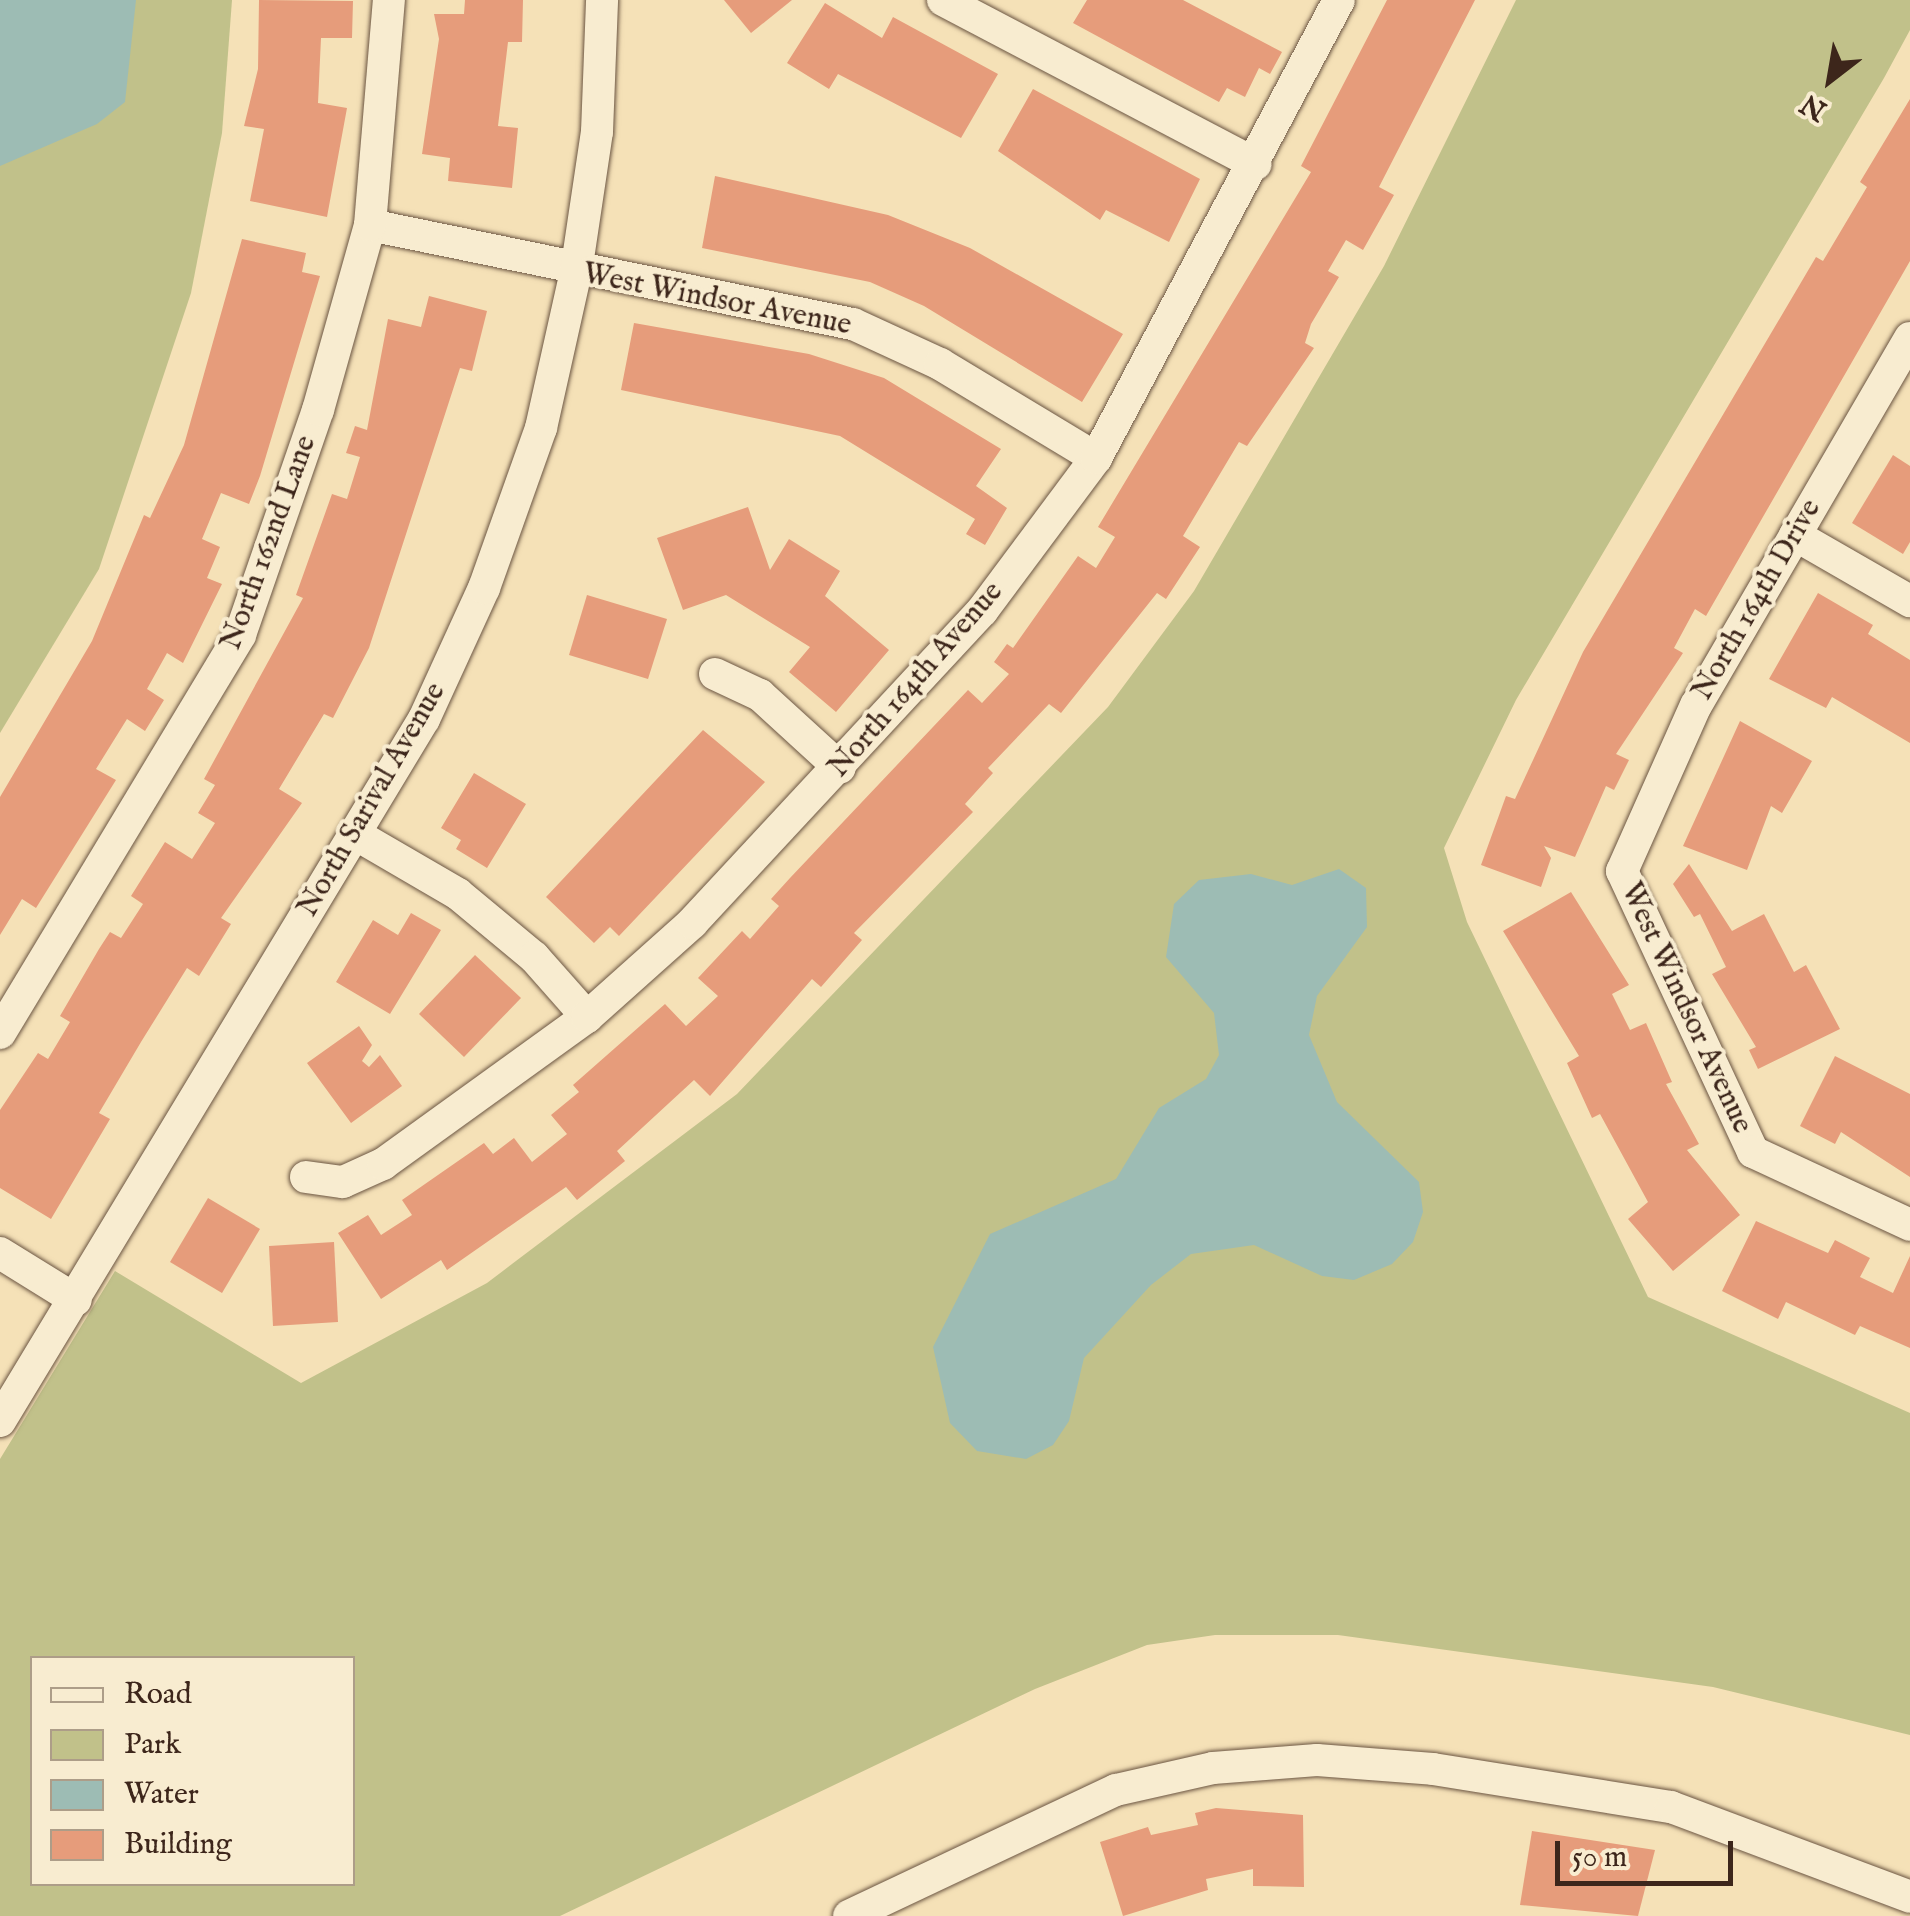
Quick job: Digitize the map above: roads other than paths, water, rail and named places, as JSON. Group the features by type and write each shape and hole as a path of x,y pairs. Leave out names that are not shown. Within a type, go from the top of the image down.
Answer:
{"street":[{"name":"North 162nd Lane","path":"0,1033 240,635 318,410 370,225 389,0"},
{"name":"North Sarival Avenue","path":"0,1420 424,719 484,588 541,428 576,272 597,132 602,0"},
{"path":"942,0 1256,164"},
{"name":"North 164th Avenue","path":"306,1177 342,1182 383,1164 588,1017 692,924 982,610 1096,458 1256,164 1339,0"},
{"name":"West Windsor Avenue","path":"370,225 576,272 853,324 940,364 1096,458"},
{"name":"North 164th Drive","path":"1622,871 1696,705 1910,338"},
{"path":"1796,535 1910,601"},
{"path":"715,674 760,694 840,768"},
{"path":"355,834 458,894 534,957 588,1017"},
{"name":"West Windsor Avenue","path":"1622,871 1754,1152 1910,1225"},
{"path":"0,1253 76,1300"},
{"path":"849,1916 1116,1790 1213,1768 1318,1760 1433,1769 1671,1808 1910,1897"}],"water":[{"path":"0,0 136,0 125,102 97,124 0,166"},
{"path":"1339,869 1366,888 1367,927 1317,996 1309,1035 1337,1102 1419,1182 1423,1212 1413,1242 1392,1264 1354,1280 1322,1276 1254,1245 1191,1254 1151,1285 1084,1358 1069,1421 1053,1445 1026,1459 977,1451 950,1423 933,1347 990,1234 1116,1179 1159,1108 1206,1079 1219,1055 1214,1013 1166,957 1174,904 1199,880 1251,874 1292,885"}]}
